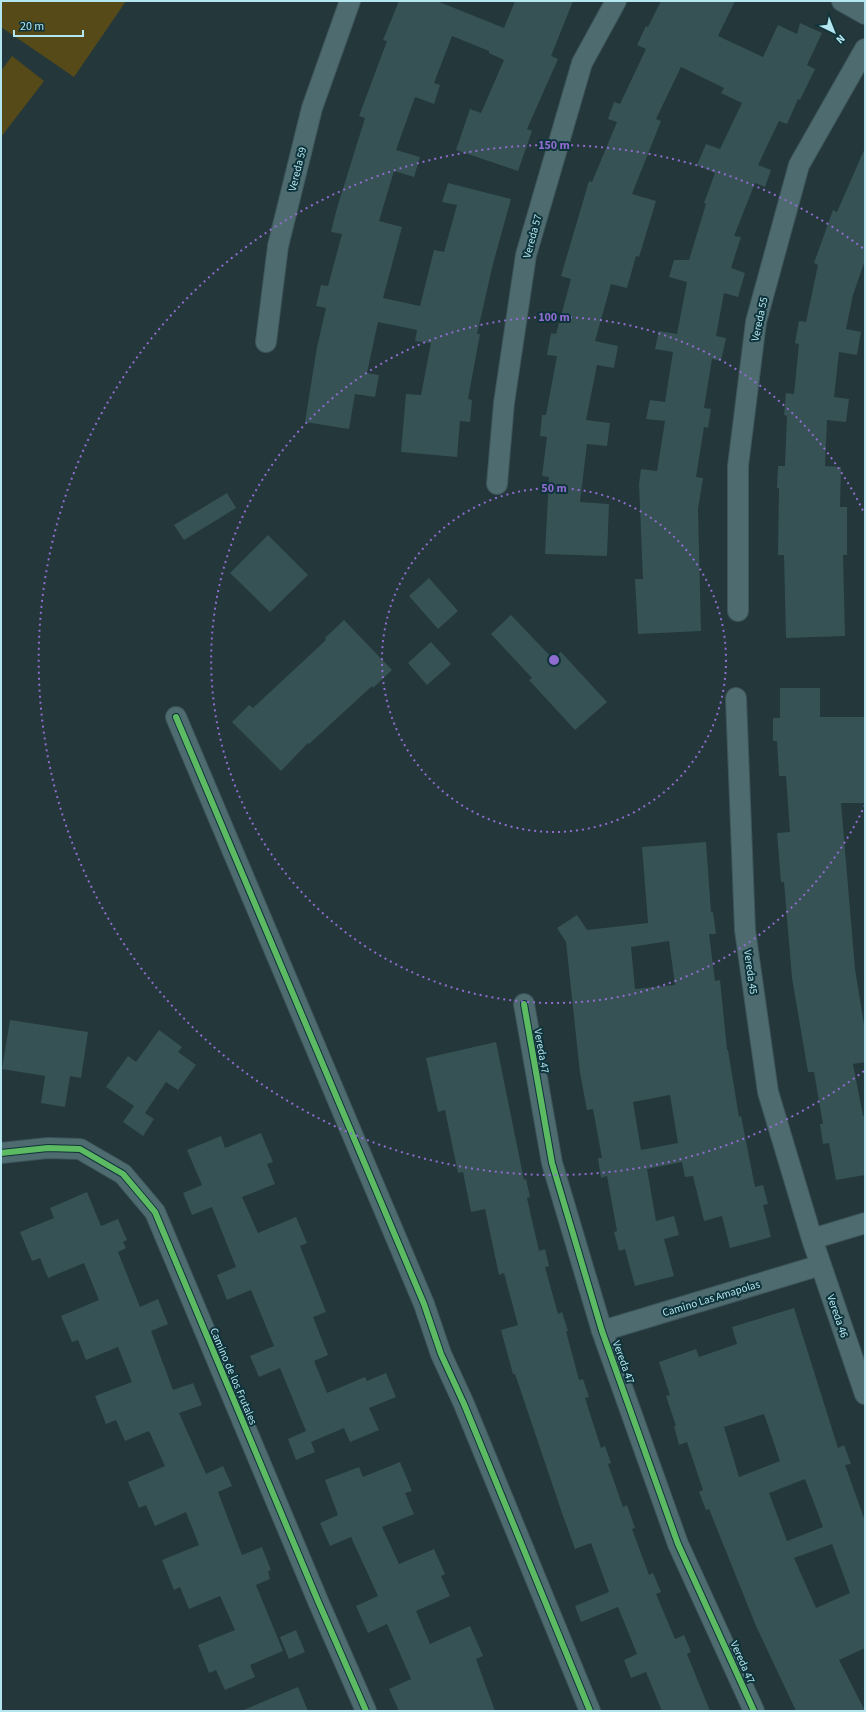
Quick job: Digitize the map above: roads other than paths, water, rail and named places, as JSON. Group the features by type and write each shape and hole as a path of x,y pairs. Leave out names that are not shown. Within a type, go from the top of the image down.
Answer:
{"street":[{"name":"Vereda 59","path":"266,342 278,246 304,139 312,108 350,1"},
{"name":"Vereda 57","path":"497,484 504,403 526,255 582,63 616,1"},
{"path":"842,1 865,14"},
{"name":"Vereda 55","path":"738,611 738,466 756,322 799,165 865,49"},
{"name":"Vereda 45","path":"736,698 746,930 767,1084 812,1239"},
{"path":"176,718 424,1304 441,1354 464,1404 590,1711"},
{"name":"Vereda 47","path":"524,1004 552,1163 602,1331 678,1544 754,1711"},
{"name":"Camino de los Frutales","path":"1,1153 48,1148 80,1149 123,1174 154,1212 366,1711"},
{"path":"812,1239 865,1223"},
{"name":"Vereda 46","path":"812,1239 865,1394"},
{"name":"Camino Las Amapolas","path":"602,1331 821,1265"}]}
